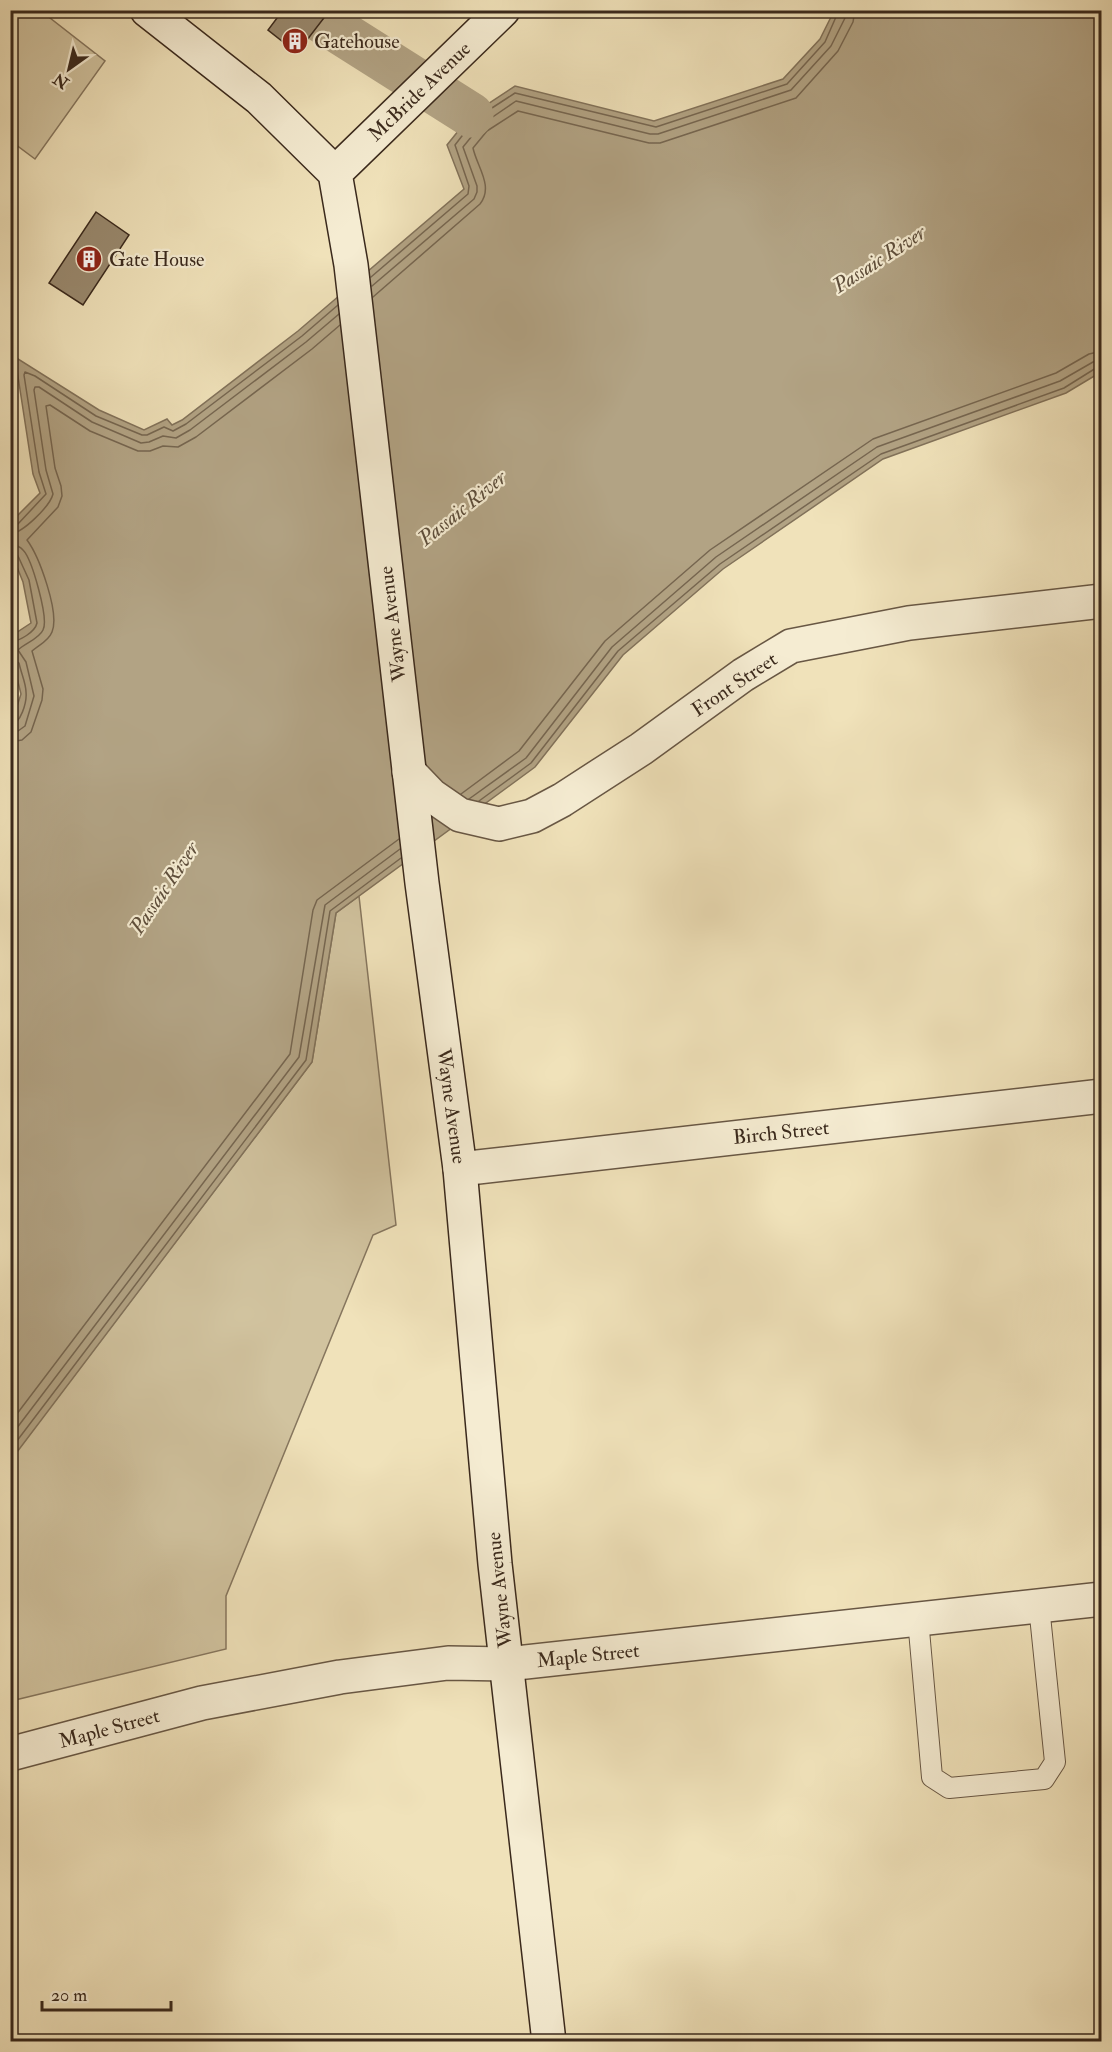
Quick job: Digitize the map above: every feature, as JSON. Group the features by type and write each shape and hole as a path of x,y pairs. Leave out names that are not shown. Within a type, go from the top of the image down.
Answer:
{"street":[{"path":"147,10 259,98 335,173"},
{"name":"McBride Avenue","path":"335,173 503,10"},
{"name":"Wayne Avenue","path":"335,173 351,265 422,883 460,1169 495,1563 549,2042"},
{"name":"Front Street","path":"409,772 430,795 460,815 499,824 532,816 562,800 641,749 743,675 791,646 909,623 1101,602"},
{"name":"Birch Street","path":"460,1169 1101,1096"},
{"name":"Maple Street","path":"10,1754 202,1703 340,1677 448,1664 507,1664 1101,1599"}],"lane":[{"path":"918,1619 932,1777 949,1788 1044,1779 1055,1762 1040,1606"}],"shaded area":[{"path":"10,11 41,11 105,61 35,159 11,141"},
{"path":"359,896 396,1225 373,1235 226,1596 226,1649 11,1701 10,1460 312,1062 336,913"}],"water":[{"name":"Passaic River","path":"834,11 1101,11 1101,372 1066,393 883,459 723,569 623,655 535,767 336,913 312,1062 11,1460 10,728 21,694 11,654 10,637 31,623 23,582 11,552 10,523 40,493 33,474 15,357 99,410 144,430 167,419 172,425 182,420 298,331 464,189 447,145 471,115 515,86 654,121 783,79 820,39"}],"building":[{"name":"Gatehouse","path":"283,10 330,10 297,53 268,30"},
{"name":"Gate House","path":"96,212 129,235 83,305 49,283"}],"waterway":[{"path":"305,10 471,115"}],"place":[{"name":"Gatehouse","path":"295,41"},
{"name":"Gate House","path":"89,259"}]}
